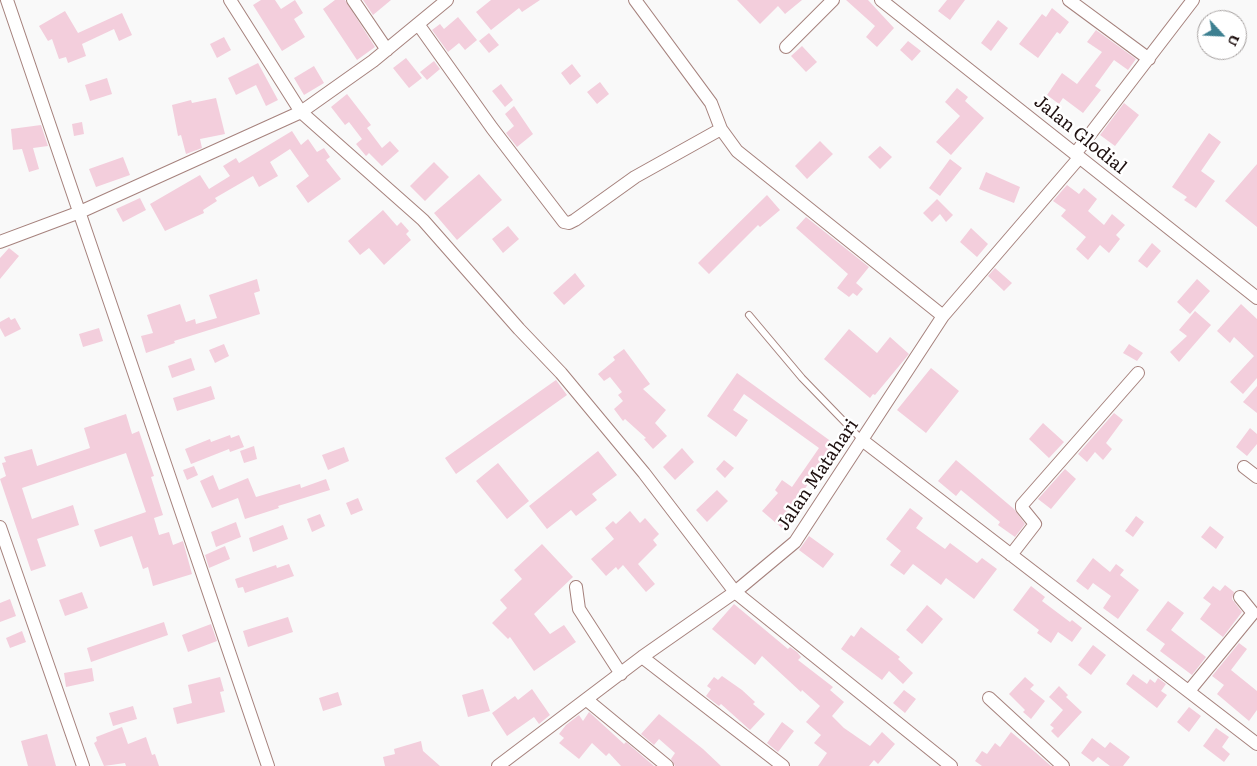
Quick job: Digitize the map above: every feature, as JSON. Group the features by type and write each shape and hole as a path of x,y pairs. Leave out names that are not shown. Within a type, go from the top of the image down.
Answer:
{"street":[{"path":"7,0 268,766"},
{"path":"230,0 301,112 423,220 519,329 561,373 644,473 735,592 950,766"},
{"path":"353,0 387,50"},
{"path":"0,242 80,212 301,112 387,50 418,24 433,4 448,0"},
{"path":"635,0 711,103 721,129 737,151 943,316"},
{"path":"786,47 833,0"},
{"name":"Jalan Glodial","path":"881,0 1257,298"},
{"path":"1069,0 1149,59"},
{"name":"Jalan Matahari","path":"501,765 642,657 735,592 784,553 801,536 943,316 1077,156 1193,0"},
{"path":"418,24 492,128 564,222 569,223 575,220 636,178 721,129"},
{"path":"1011,555 1035,524 1022,508 1022,505 1138,373"},
{"path":"862,440 1257,744"},
{"path":"1244,467 1257,477"},
{"path":"0,527 83,766"},
{"path":"576,587 579,609 622,674"},
{"path":"1189,692 1254,613 1240,597"},
{"path":"642,657 783,766"},
{"path":"989,698 1063,766"},
{"path":"587,700 667,766"}],"lane":[{"path":"749,315 802,378 862,440"}],"building":[{"path":"261,0 275,0 281,9 295,0 303,13 294,19 305,37 282,51 253,5"},
{"path":"335,0 345,0 375,47 357,60 323,9"},
{"path":"363,0 391,0 373,15"},
{"path":"491,0 540,0 522,12 519,8 491,30 476,12"},
{"path":"737,0 802,0 785,14 778,6 760,24"},
{"path":"846,0 868,0 894,28 877,47 866,37 875,26"},
{"path":"947,0 965,0 950,20 938,11"},
{"path":"1052,8 1069,22 1060,34 1057,32 1038,58 1019,44 1042,14 1046,17"},
{"path":"65,11 78,33 122,13 132,35 119,41 114,29 82,44 86,56 68,63 66,57 59,59 52,39 48,41 39,26"},
{"path":"458,17 477,40 465,50 459,43 448,52 432,30 440,24 444,29"},
{"path":"998,20 1008,28 991,51 981,43"},
{"path":"1096,30 1136,59 1128,70 1114,60 1095,86 1101,90 1083,113 1063,98 1059,104 1047,95 1062,73 1077,84 1102,52 1087,42"},
{"path":"489,33 499,45 489,53 479,41"},
{"path":"224,37 231,50 217,58 210,44"},
{"path":"908,41 921,51 912,61 900,50"},
{"path":"802,46 817,62 806,72 791,56"},
{"path":"406,58 422,78 409,88 393,68"},
{"path":"434,61 440,69 427,80 420,72"},
{"path":"258,63 278,100 266,106 256,85 236,95 228,78"},
{"path":"572,64 581,76 570,85 561,73"},
{"path":"314,66 324,83 304,95 294,78"},
{"path":"107,78 112,94 90,101 85,85"},
{"path":"600,82 609,94 597,104 587,92"},
{"path":"501,84 513,100 505,107 492,91"},
{"path":"957,88 968,97 965,101 984,118 951,155 936,142 960,116 945,102"},
{"path":"347,94 371,125 367,128 382,148 390,141 399,151 382,166 369,153 366,156 356,144 362,139 349,122 345,125 331,107"},
{"path":"216,98 225,134 200,139 202,148 186,154 181,135 178,136 172,105 191,100 192,103"},
{"path":"1124,103 1139,115 1115,146 1100,135"},
{"path":"514,106 533,134 517,147 506,133 514,126 505,114"},
{"path":"82,122 84,134 74,136 72,124"},
{"path":"41,125 48,146 33,148 39,169 29,172 22,149 13,150 11,129"},
{"path":"292,131 301,145 308,139 317,152 324,148 330,157 326,160 341,179 308,203 296,186 309,176 290,149 270,162 278,176 259,187 253,176 215,198 217,201 203,210 204,213 165,231 150,204 200,175 209,189 230,176 223,166 236,158 239,163"},
{"path":"1209,133 1221,142 1201,171 1215,181 1196,208 1184,200 1187,197 1172,187"},
{"path":"820,141 833,154 807,179 795,166"},
{"path":"880,146 892,157 880,169 868,157"},
{"path":"123,157 130,175 96,187 89,169"},
{"path":"950,159 962,168 940,196 929,188"},
{"path":"434,162 449,177 425,201 410,186"},
{"path":"1257,164 1257,227 1225,201"},
{"path":"986,172 1020,187 1014,203 979,189"},
{"path":"479,174 502,200 457,240 434,213"},
{"path":"1067,185 1079,194 1084,188 1097,199 1088,211 1104,225 1112,214 1125,225 1116,235 1120,239 1109,253 1100,245 1088,260 1076,249 1086,237 1061,216 1066,210 1053,201"},
{"path":"767,195 780,210 760,227 758,225 709,274 698,263"},
{"path":"140,198 146,210 123,222 116,209"},
{"path":"937,199 953,215 946,222 940,214 932,222 923,213"},
{"path":"383,210 397,226 401,222 409,231 406,234 411,240 384,265 369,248 360,255 348,241"},
{"path":"806,217 869,267 856,283 863,289 857,296 853,293 849,297 837,288 848,274 796,228"},
{"path":"508,226 519,239 503,253 492,239"},
{"path":"971,228 988,244 977,257 960,242"},
{"path":"1152,243 1161,251 1147,268 1138,261"},
{"path":"9,248 19,256 0,279 0,258"},
{"path":"995,268 1012,283 1004,291 988,276"},
{"path":"575,273 585,286 564,305 553,293"},
{"path":"257,279 260,291 254,293 260,314 174,341 175,343 146,353 141,336 153,333 147,315 180,304 186,322 195,319 196,324 217,318 209,295"},
{"path":"1197,279 1210,291 1190,314 1177,302"},
{"path":"1241,304 1257,319 1257,378 1243,394 1230,382 1254,356 1234,337 1230,343 1217,331"},
{"path":"1195,311 1211,325 1179,362 1170,352 1187,336 1179,330"},
{"path":"9,317 11,320 15,318 21,329 5,337 0,328 0,322"},
{"path":"99,328 103,341 83,347 79,334"},
{"path":"849,329 877,353 890,337 909,354 875,395 873,394 870,398 824,359"},
{"path":"224,344 229,356 215,363 209,350"},
{"path":"1129,344 1143,353 1137,361 1123,353"},
{"path":"624,349 650,384 643,389 666,410 655,423 667,436 653,449 644,439 646,438 625,419 623,421 614,409 623,401 618,395 622,392 610,377 604,381 598,374 615,360 613,357"},
{"path":"191,358 195,370 172,378 168,366"},
{"path":"931,368 959,391 926,433 897,410"},
{"path":"737,373 836,445 801,494 806,497 783,529 762,511 778,493 775,490 782,480 792,487 819,448 744,394 733,410 748,420 736,437 707,416"},
{"path":"556,380 567,395 456,474 445,458"},
{"path":"211,386 215,399 177,411 173,398"},
{"path":"1257,386 1257,413 1243,402"},
{"path":"1114,413 1123,420 1106,443 1112,449 1103,460 1095,452 1087,462 1078,454"},
{"path":"126,414 132,434 139,431 154,476 151,477 163,515 154,518 159,535 169,532 173,545 183,541 192,574 153,586 148,567 143,569 132,536 100,547 94,530 146,512 126,453 22,488 32,519 73,505 79,525 37,539 46,566 31,571 0,479 6,476 2,463 6,462 4,457 32,449 37,466 90,448 84,428"},
{"path":"1043,423 1064,442 1049,458 1029,439"},
{"path":"1250,428 1257,434 1257,444 1247,456 1236,447"},
{"path":"230,435 231,438 239,435 244,447 230,452 229,449 191,464 185,449 210,439 211,442"},
{"path":"254,446 257,459 244,463 240,451"},
{"path":"344,447 349,461 328,470 322,455"},
{"path":"682,448 694,462 675,480 663,467"},
{"path":"598,451 617,475 592,494 597,500 576,516 571,510 547,529 529,506"},
{"path":"724,460 734,468 725,478 716,469"},
{"path":"956,460 1014,509 1025,524 1015,537 998,525 1000,522 961,490 956,496 938,481"},
{"path":"498,463 529,501 507,519 476,481"},
{"path":"194,466 198,475 187,480 183,470"},
{"path":"1065,469 1076,479 1051,509 1038,499"},
{"path":"213,475 219,490 248,478 256,497 300,484 301,488 326,479 330,490 278,506 279,508 245,519 238,498 212,508 200,481"},
{"path":"717,490 728,501 707,522 696,510"},
{"path":"358,498 363,510 351,515 346,503"},
{"path":"910,508 923,518 916,528 945,549 950,543 977,563 982,558 997,569 974,599 946,578 941,585 913,564 904,575 890,565 901,551 886,539"},
{"path":"630,511 640,523 645,518 659,534 653,540 657,545 638,564 655,584 646,592 623,565 618,570 616,567 606,576 591,559 614,539 605,528 613,521 616,524"},
{"path":"320,514 325,526 312,532 307,519"},
{"path":"1136,516 1144,522 1133,537 1125,531"},
{"path":"236,522 241,537 216,547 211,532"},
{"path":"283,525 288,539 253,552 249,538"},
{"path":"1210,526 1224,537 1216,549 1201,537"},
{"path":"809,536 834,554 823,568 799,550"},
{"path":"542,544 573,577 534,614 550,634 564,625 576,642 534,671 510,637 508,639 492,623 507,608 500,600 522,579 514,570"},
{"path":"225,546 230,559 209,568 205,555"},
{"path":"1093,558 1110,572 1116,564 1124,570 1120,575 1139,590 1118,619 1103,608 1111,596 1093,583 1088,590 1076,581"},
{"path":"289,564 294,576 245,593 243,587 238,588 235,579 276,565 277,568"},
{"path":"1225,585 1234,592 1232,599 1242,612 1223,637 1200,619 1211,604 1203,598 1213,586 1220,591"},
{"path":"1031,586 1045,597 1042,601 1070,622 1072,620 1082,628 1072,642 1058,632 1051,643 1037,633 1039,630 1013,610"},
{"path":"82,592 88,608 65,616 59,600"},
{"path":"10,599 16,616 0,622 0,603"},
{"path":"1168,601 1184,613 1171,630 1206,657 1192,675 1160,651 1165,644 1146,630"},
{"path":"734,604 788,649 790,647 797,652 801,657 798,660 833,687 830,690 844,702 832,716 844,728 870,746 882,732 895,744 878,764 874,760 869,766 818,766 827,753 814,743 821,735 806,722 820,706 802,690 801,692 762,656 755,665 712,629"},
{"path":"927,605 943,619 922,644 906,630"},
{"path":"288,617 293,632 248,647 243,631"},
{"path":"164,622 168,635 91,662 87,648"},
{"path":"211,624 217,641 188,652 182,635"},
{"path":"861,627 900,657 898,659 913,673 903,684 889,671 882,680 841,649 851,635 854,637"},
{"path":"22,631 26,642 10,648 6,638"},
{"path":"1239,643 1247,649 1231,670 1257,691 1257,710 1249,721 1217,694 1224,685 1212,676"},
{"path":"1093,645 1106,655 1091,675 1078,665"},
{"path":"92,668 94,681 66,687 64,673"},
{"path":"1133,674 1147,684 1150,679 1155,683 1158,678 1166,684 1161,691 1167,695 1157,708 1126,684"},
{"path":"722,676 742,690 755,702 753,704 765,714 750,730 721,704 719,706 706,696 711,689 707,686 714,677 718,680"},
{"path":"220,677 224,691 220,692 225,712 177,724 173,708 192,703 188,685"},
{"path":"1025,677 1034,685 1030,689 1045,701 1031,719 1009,694"},
{"path":"1059,686 1068,695 1066,697 1082,712 1058,738 1051,731 1054,728 1050,725 1063,710 1049,697"},
{"path":"483,689 490,711 468,717 462,695"},
{"path":"532,689 550,715 539,724 534,717 507,736 492,713 515,696 518,700"},
{"path":"904,690 916,699 905,713 893,703"},
{"path":"338,692 342,705 323,711 319,698"},
{"path":"133,706 137,719 113,726 109,713"},
{"path":"1189,707 1201,716 1189,732 1177,722"},
{"path":"589,712 624,744 626,742 654,766 621,766 609,753 606,756 592,743 579,759 559,743 564,738 559,734 566,725 579,715 583,721"},
{"path":"659,714 721,766 675,766 671,759 675,753 659,739 654,745 641,734"},
{"path":"782,722 794,731 778,752 767,743"},
{"path":"122,727 128,744 146,737 152,755 155,754 159,766 126,766 125,763 104,766 94,743 97,741 96,737"},
{"path":"1216,728 1229,737 1222,747 1230,754 1224,762 1203,746"},
{"path":"1011,732 1051,766 982,766 975,761 982,751 987,754 995,743 1000,747"},
{"path":"47,734 56,766 28,766 21,741"},
{"path":"1092,738 1105,748 1110,742 1130,757 1123,766 1110,766 1098,757 1093,762 1081,753"},
{"path":"421,741 423,751 440,766 385,766 383,757 395,754 394,749"}]}
